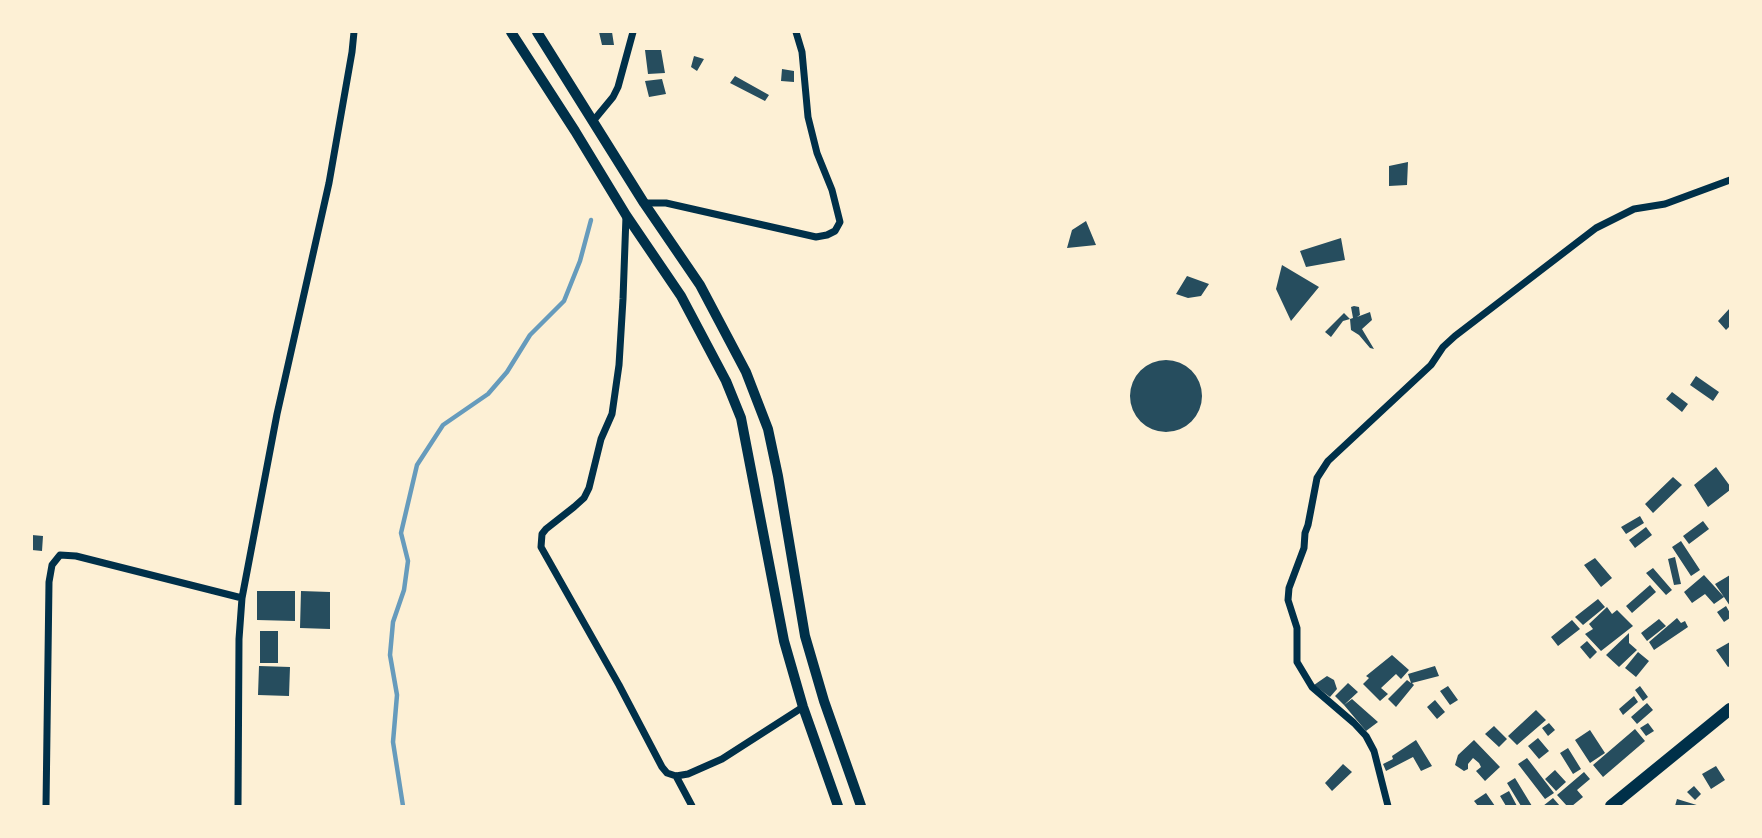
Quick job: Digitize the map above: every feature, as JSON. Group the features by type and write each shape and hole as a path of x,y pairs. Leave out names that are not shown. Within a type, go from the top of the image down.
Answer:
{"main road":[{"path":"1611,807 1731,709"}],"street":[{"path":"238,807 239,639 242,597 277,414 329,183 354,32"},
{"path":"511,32 626,215 681,296 726,381 741,418 784,641 803,707 838,807"},
{"path":"537,32 644,202 700,285 746,372 768,429 805,636 824,701 861,807"},
{"path":"594,120 618,88 634,32"},
{"path":"644,202 666,203 816,237 835,231 840,222 808,117 802,52 796,32"},
{"path":"1388,807 1374,751 1366,736 1312,687 1297,662 1297,628 1288,600 1289,588 1304,548 1317,478 1328,461 1431,365 1455,335 1596,228 1634,209 1665,204 1731,180"},
{"path":"626,215 624,299 612,414 601,439 584,498 546,529 542,534 541,547 667,773 676,776 688,774 722,759 803,707"},
{"path":"46,807 49,582 52,565 61,555 76,556 242,597"},
{"path":"676,776 692,807"}],"building":[{"path":"599,32 612,32 614,45 602,45"},
{"path":"645,50 661,50 665,73 648,74"},
{"path":"694,56 704,59 697,71 691,67"},
{"path":"782,69 794,71 794,82 781,81"},
{"path":"735,76 769,95 765,101 730,83"},
{"path":"662,79 666,94 649,97 645,81"},
{"path":"1408,162 1407,185 1389,186 1389,166"},
{"path":"1086,221 1096,245 1067,248 1072,230"},
{"path":"1341,238 1345,260 1306,267 1300,251"},
{"path":"1282,265 1319,287 1291,321 1276,289"},
{"path":"1187,276 1209,284 1201,296 1188,298 1176,294"},
{"path":"1351,307 1359,307 1360,315 1357,317 1370,312 1372,320 1362,329 1374,349 1351,330"},
{"path":"1730,308 1730,326 1726,330 1718,321"},
{"path":"1344,313 1350,319 1343,321 1331,337 1325,332"},
{"path":"1166,360 1186,366 1196,376 1202,396 1196,416 1186,426 1166,432 1146,426 1136,416 1130,396 1136,376 1146,366"},
{"path":"1696,376 1719,392 1713,401 1690,385"},
{"path":"1672,392 1688,404 1682,412 1666,399"},
{"path":"1716,467 1730,490 1708,507 1694,485"},
{"path":"1673,477 1682,485 1653,513 1645,504"},
{"path":"1640,516 1644,523 1626,534 1621,527"},
{"path":"1703,521 1709,529 1689,544 1683,536"},
{"path":"1646,527 1652,535 1635,548 1629,540"},
{"path":"32,535 43,536 42,551 32,550"},
{"path":"1681,541 1700,570 1691,576 1672,547"},
{"path":"1675,557 1681,584 1674,585 1668,559"},
{"path":"1595,558 1612,578 1601,587 1584,565"},
{"path":"1653,568 1672,590 1666,595 1646,573"},
{"path":"1704,575 1724,597 1714,604 1705,594 1692,603 1684,592"},
{"path":"1730,575 1730,606 1715,584"},
{"path":"1650,585 1656,592 1632,613 1626,606"},
{"path":"257,591 295,591 295,621 257,620"},
{"path":"301,591 330,592 330,629 300,628"},
{"path":"1598,599 1605,607 1583,625 1575,617"},
{"path":"1726,606 1730,618 1724,622 1717,612"},
{"path":"1607,607 1612,614 1617,610 1633,626 1601,651 1585,634 1593,629 1589,624"},
{"path":"1677,618 1681,623 1685,621 1688,627 1654,650 1649,642"},
{"path":"1659,619 1666,626 1647,641 1641,633"},
{"path":"1572,620 1580,629 1558,646 1551,637"},
{"path":"260,631 278,631 278,663 260,663"},
{"path":"1629,633 1629,643 1637,650 1619,667 1606,655"},
{"path":"1587,641 1597,652 1590,659 1580,647"},
{"path":"1730,642 1730,666 1728,667 1716,650"},
{"path":"1638,652 1649,661 1636,677 1625,668"},
{"path":"1392,655 1409,670 1401,679 1396,674 1381,688 1388,694 1380,701 1363,684 1369,678 1366,676"},
{"path":"259,666 290,667 289,696 258,695"},
{"path":"1435,666 1439,676 1412,683 1414,685 1396,707 1388,699 1407,680 1411,683 1408,674"},
{"path":"1327,676 1334,680 1337,689 1330,697 1314,685"},
{"path":"1348,683 1358,692 1344,705 1335,696"},
{"path":"1448,686 1458,700 1450,705 1440,691"},
{"path":"1640,686 1648,697 1643,701 1635,690"},
{"path":"1634,696 1638,702 1623,715 1619,709"},
{"path":"1352,699 1378,722 1366,731 1344,705"},
{"path":"1435,700 1445,712 1437,719 1427,707"},
{"path":"1647,703 1653,710 1637,724 1631,717"},
{"path":"1536,710 1546,720 1517,745 1508,736"},
{"path":"1549,723 1555,730 1548,736 1542,728"},
{"path":"1648,723 1654,731 1646,736 1640,728"},
{"path":"1494,726 1507,739 1499,747 1485,734"},
{"path":"1635,729 1645,741 1603,777 1593,765"},
{"path":"1590,730 1605,753 1590,763 1575,740"},
{"path":"1538,738 1549,751 1539,759 1528,746"},
{"path":"1416,740 1432,766 1421,771 1413,757 1386,771 1383,764"},
{"path":"1474,740 1500,767 1485,781 1476,771 1481,767 1473,758 1468,769 1464,771 1455,765 1458,755"},
{"path":"1568,748 1581,769 1573,774 1560,753"},
{"path":"1527,758 1554,793 1545,799 1518,764"},
{"path":"1343,764 1352,772 1332,791 1325,783"},
{"path":"1716,766 1725,780 1711,789 1702,774"},
{"path":"1555,770 1566,782 1556,791 1545,779"},
{"path":"1584,772 1590,779 1577,790 1583,797 1572,806 1567,806 1557,795"},
{"path":"1515,778 1532,806 1521,806 1507,783"},
{"path":"1694,786 1701,794 1695,800 1687,792"},
{"path":"1509,791 1517,806 1506,806 1500,796"},
{"path":"1486,793 1495,806 1478,806 1474,801"},
{"path":"1553,798 1560,806 1543,806"},
{"path":"1677,799 1700,806 1675,806"}],"waterway":[{"path":"403,806 393,742 397,695 390,655 393,622 404,590 408,561 401,533 417,465 443,425 488,394 507,372 530,335 564,301 580,261 591,220"}]}
